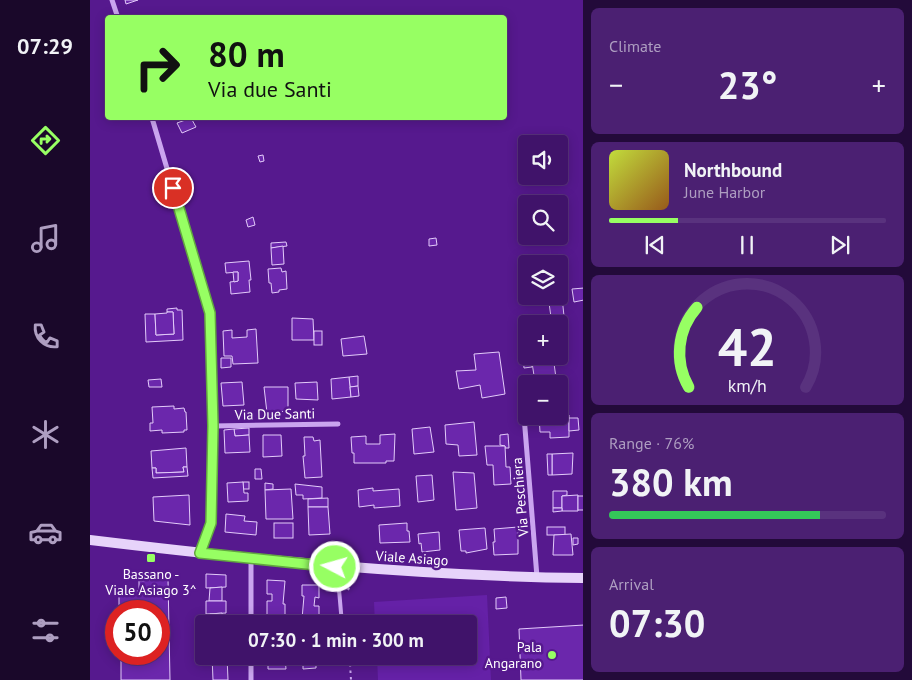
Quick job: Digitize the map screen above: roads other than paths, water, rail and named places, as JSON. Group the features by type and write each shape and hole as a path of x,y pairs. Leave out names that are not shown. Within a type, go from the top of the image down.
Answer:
{"main road":[{"name":"Viale Asiago","path":"90,540 335,567 456,574 583,578"}],"street":[{"path":"112,0 117,15"},
{"path":"153,120 210,313 213,426 211,523 200,553"},
{"name":"Via Due Santi","path":"213,426 338,424"},
{"name":"Via Peschiera","path":"525,425 537,577"},
{"path":"251,558 251,615"},
{"path":"251,665 251,680"}],"lane":[{"path":"335,567 338,578 341,615"}],"place":[{"name":"Bassano - Viale Asiago 3^","path":"151,558"},
{"name":"Pala Angarano","path":"552,655"}]}
